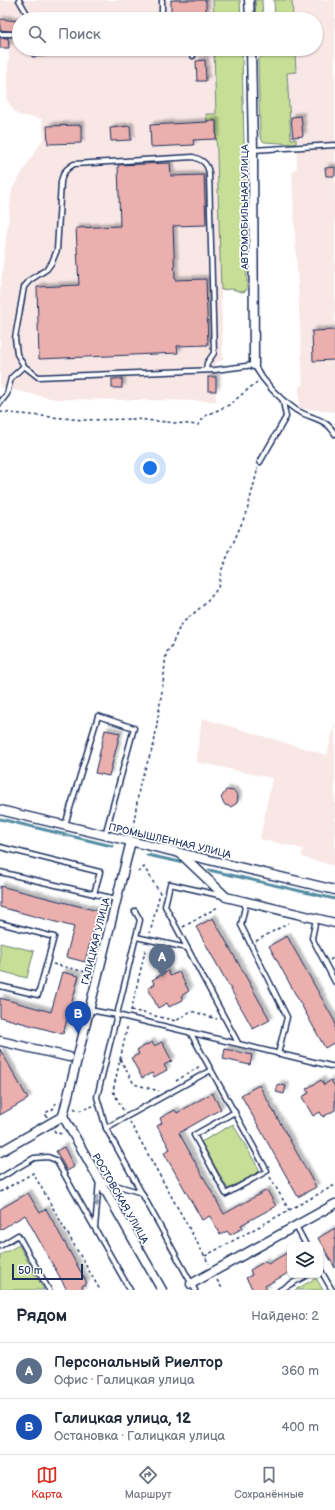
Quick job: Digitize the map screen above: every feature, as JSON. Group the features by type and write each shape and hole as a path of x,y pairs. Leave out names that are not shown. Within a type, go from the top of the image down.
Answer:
{"street":[{"path":"249,0 250,12"},
{"name":"АВТОМОБИЛЬНАЯ УЛИЦА","path":"250,56 254,150 254,365"},
{"name":"ПРОМЫШЛЕННАЯ УЛИЦА","path":"0,810 335,890"},
{"name":"ГАЛИЦКАЯ УЛИЦА","path":"63,1116 73,1058 89,1010 130,841"},
{"path":"180,853 226,897 335,923"},
{"path":"0,1041 73,1058"},
{"path":"0,1152 63,1116"},
{"name":"РОСТОВСКАЯ УЛИЦА","path":"63,1116 162,1290"},
{"path":"193,1287 213,1272 335,1204"}],"lane":[{"path":"19,0 26,12"},
{"path":"162,0 162,12"},
{"path":"0,34 12,34"},
{"path":"254,150 335,145"},
{"path":"206,370 207,362 214,353 209,174 205,163 193,157 74,164 64,171 61,182 57,250 47,269 30,280 24,287 15,338 17,354 24,366 38,377 206,370 254,365 269,388 283,401 298,411 333,426 335,434"},
{"path":"0,403 7,394 11,378 24,366"},
{"path":"260,462 286,417 283,401"},
{"path":"65,826 98,716 134,728 105,835"},
{"path":"0,847 100,872 94,894"},
{"path":"0,872 116,900"},
{"path":"226,897 170,884 165,906 238,1043"},
{"path":"246,902 241,925 287,1017 278,1054"},
{"path":"135,911 140,920 97,1097 106,1128 193,1287"},
{"path":"316,918 312,938 335,982"},
{"path":"0,923 54,937 38,995 0,986"},
{"path":"136,937 187,948"},
{"path":"89,1010 238,1043 335,1067"},
{"path":"190,1032 212,1070 235,1112 267,1172 226,1194 194,1135 235,1112"},
{"path":"106,1128 212,1070"},
{"path":"0,1178 34,1158 48,1157 56,1160 130,1290"},
{"path":"95,1228 99,1180 142,1193"},
{"path":"295,1226 304,1242"},
{"path":"0,1246 18,1235 49,1290"},
{"path":"323,1274 332,1290"},
{"path":"280,1290 302,1278"}],"path":[{"path":"0,412 83,420 135,419 198,425 205,416 230,405 262,378"},
{"path":"130,841 140,783 154,744 166,653 171,647 181,624 206,604 218,588 222,569 247,511 260,462"},
{"path":"138,872 144,867 160,893 129,1018 113,1091 223,1290"},
{"path":"177,930 218,907"},
{"path":"251,944 288,924"},
{"path":"54,964 90,973"},
{"path":"131,1010 176,1021 191,1011 227,1022"},
{"path":"120,1058 134,1084 159,1091"},
{"path":"78,1111 99,1105"},
{"path":"267,1172 289,1210"},
{"path":"0,1192 33,1173 100,1290"},
{"path":"205,1256 335,1185"}],"shaded area":[{"path":"0,0 213,0 214,12 12,12 12,56 214,56 216,114 207,114 207,121 216,121 223,360 215,363 216,401 54,399 0,387 0,291 12,189 44,137 42,119 18,115 7,100 9,49 0,49"},
{"path":"292,0 335,0 335,412 299,408 299,386 303,385 292,173 297,167 296,139 291,139 287,73 296,72 295,56 323,56 323,12 293,12"},
{"path":"202,718 327,755 335,722 335,866 302,857 303,849 260,839 272,778 196,762"}],"green space":[{"path":"213,0 240,0 241,12 214,12"},
{"path":"255,0 262,0 263,12 256,12"},
{"path":"274,0 292,0 293,12 275,12"},
{"path":"214,56 242,56 247,287 246,291 242,292 232,289 221,290 216,121 207,121 206,114 216,114"},
{"path":"262,56 295,56 296,72 287,73 291,139 296,139 296,144 264,142 261,139 258,60"},
{"path":"0,943 34,951 27,978 0,971"},
{"path":"233,1124 260,1171 228,1189 201,1142"},
{"path":"19,1245 44,1290 0,1290 0,1255"},
{"path":"316,1278 323,1290 295,1290"}],"building":[{"path":"171,0 206,0 206,12 171,12"},
{"path":"0,19 12,20 12,31 0,30"},
{"path":"0,38 8,38 9,48 0,48"},
{"path":"205,60 206,81 197,81 196,61"},
{"path":"301,116 303,136 293,137 291,117"},
{"path":"216,121 216,139 193,140 194,145 151,147 150,125"},
{"path":"81,125 81,143 48,144 47,126"},
{"path":"130,126 131,140 111,141 110,128"},
{"path":"170,163 171,176 204,175 206,225 173,226 175,280 206,279 208,345 177,346 178,353 39,359 37,287 79,285 76,228 120,226 118,165"},
{"path":"335,167 335,176 326,176 325,168"},
{"path":"335,330 335,360 313,361 312,331"},
{"path":"208,377 216,377 216,391 208,391"},
{"path":"112,379 122,379 122,388 112,388"},
{"path":"105,730 120,733 109,776 95,773"},
{"path":"226,790 234,791 238,796 237,803 231,807 225,805 221,798"},
{"path":"0,886 98,911 85,962 66,957 74,927 0,907"},
{"path":"213,918 270,1020 253,1029 196,927"},
{"path":"287,936 335,1022 335,1042 325,1048 269,946"},
{"path":"168,971 170,976 179,972 189,991 181,996 183,1000 169,1007 167,1003 158,1008 148,988 155,984 152,980"},
{"path":"62,972 79,976 63,1034 0,1017 0,998 51,1012"},
{"path":"152,1042 154,1046 162,1042 172,1061 164,1065 167,1070 154,1077 152,1073 142,1078 131,1058 139,1054 137,1050"},
{"path":"0,1049 28,1099 0,1115"},
{"path":"225,1049 252,1055 250,1065 223,1059"},
{"path":"321,1080 324,1085 331,1080 335,1087 335,1110 323,1117 320,1112 313,1116 302,1097 309,1093 306,1089"},
{"path":"278,1084 286,1086 284,1094 276,1092"},
{"path":"259,1085 316,1187 298,1197 241,1095"},
{"path":"212,1093 221,1109 179,1133 224,1214 267,1190 276,1206 241,1225 243,1228 230,1235 227,1231 220,1235 210,1216 202,1220 164,1153 170,1149 157,1126 162,1123 160,1118 175,1110 177,1113"},
{"path":"64,1147 74,1167 67,1171 56,1151"},
{"path":"28,1193 40,1213 46,1209 87,1283 82,1286 84,1290 67,1290 25,1215 0,1230 0,1209"},
{"path":"335,1228 335,1268 323,1247 323,1242 320,1242 318,1238"},
{"path":"287,1253 287,1274 265,1286 267,1290 253,1290 246,1278 252,1275 250,1270 266,1261 268,1264"}],"waterway":[{"path":"0,819 112,846"},
{"path":"147,855 180,862"},
{"path":"209,870 335,899"}],"place":[{"name":"Персональный Риелтор","path":"162,977"},
{"name":"Галицкая улица, 12","path":"78,1034"}]}
